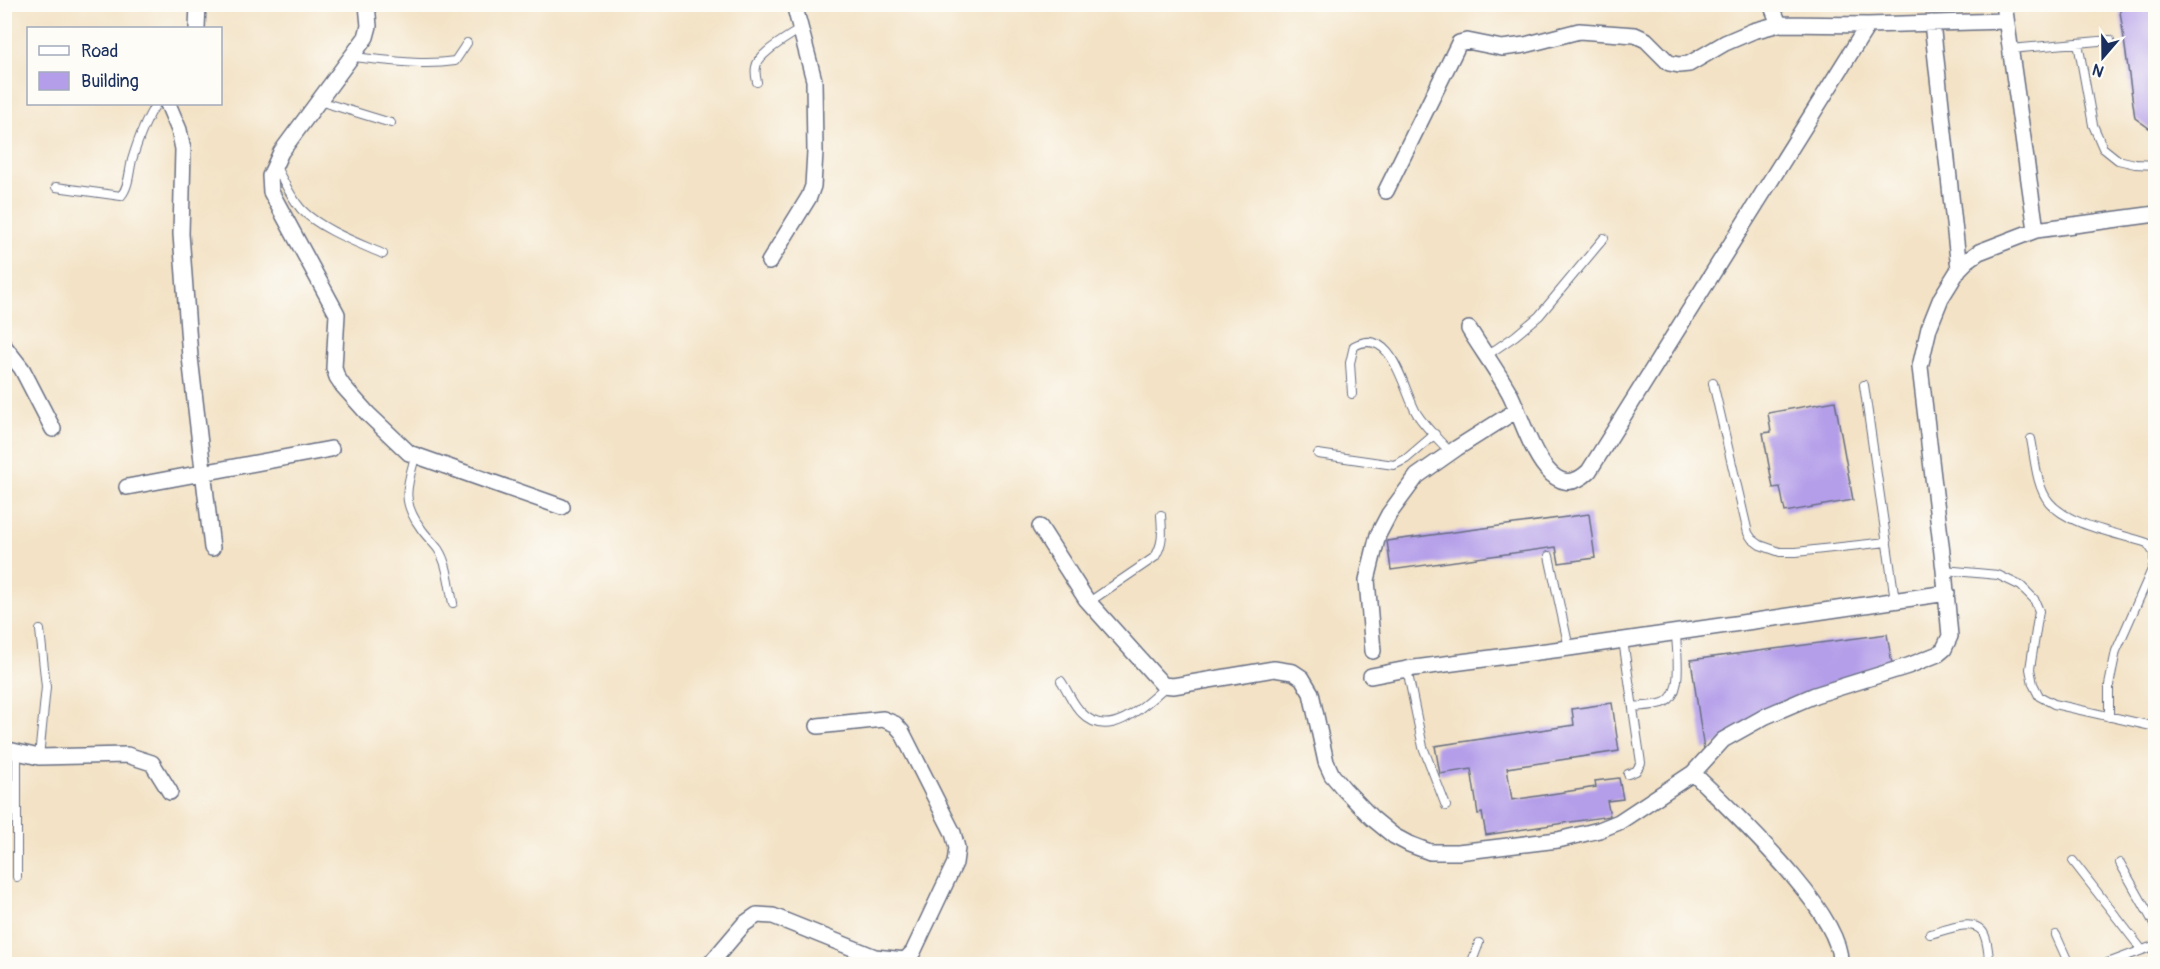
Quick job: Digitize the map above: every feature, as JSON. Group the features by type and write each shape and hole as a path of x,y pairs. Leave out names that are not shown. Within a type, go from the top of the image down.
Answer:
{"street":[{"path":"196,27 198,4"},
{"path":"367,4 369,26 366,36 281,152 270,176 271,192 337,315 334,368 337,377 368,414 415,457 562,507"},
{"path":"769,262 809,197 813,186 814,80 794,4"},
{"path":"1771,4 1779,24"},
{"path":"2004,4 2036,230"},
{"path":"1386,191 1459,42 1467,41 1502,48 1525,45 1579,31 1635,35 1646,40 1669,63 1679,65 1689,64 1725,43 1753,31 1779,24 1868,25 2006,21"},
{"path":"1932,23 1959,269"},
{"path":"1469,329 1511,395 1532,445 1550,473 1569,482 1581,479 1589,471 1868,25"},
{"path":"168,105 179,130 183,149 181,234 190,357 212,548"},
{"path":"1040,527 1089,602 1156,679 1166,686 1274,669 1293,672 1302,678 1311,693 1326,762 1332,775 1372,818 1394,836 1430,852 1458,852 1558,840 1599,830 1619,822 1693,773 1723,740 1766,716 1815,695 1908,666 1938,654 1944,649 1950,636 1947,593 1920,367 1929,328 1941,298 1959,269 1979,252 2036,230 2156,214"},
{"path":"4,346 22,369 53,429"},
{"path":"1373,651 1367,580 1378,535 1389,514 1417,476 1517,410"},
{"path":"127,487 331,449"},
{"path":"1371,676 1947,593"},
{"path":"710,964 744,924 757,915 773,916 875,957 905,960 913,952 955,863 957,848 954,833 902,732 895,724 883,719 818,726"},
{"path":"11,751 39,757 127,755 152,763 170,792"},
{"path":"1693,773 1781,862 1817,907 1837,943 1840,964"}],"lane":[{"path":"757,82 758,61 764,54 800,29"},
{"path":"2010,49 2110,40"},
{"path":"352,57 413,63 443,63 455,61 466,43"},
{"path":"2079,43 2093,125 2103,148 2118,160 2156,165"},
{"path":"319,101 391,123"},
{"path":"56,187 121,196 125,191 146,119 155,105"},
{"path":"274,164 291,196 303,211 330,228 383,254"},
{"path":"1486,356 1539,316 1604,238"},
{"path":"1352,394 1350,363 1354,346 1363,341 1373,342 1381,346 1393,358 1412,405 1450,453"},
{"path":"1713,383 1752,539 1769,549 1788,552 1887,542"},
{"path":"1864,385 1895,600"},
{"path":"1318,454 1394,465 1406,459 1435,434"},
{"path":"2031,439 2040,484 2048,502 2065,516 2147,543 2154,553 2154,565 2116,651 2109,685 2109,717"},
{"path":"415,457 405,500 420,527 438,550 446,567 453,603"},
{"path":"1089,602 1155,557 1163,538 1161,515"},
{"path":"1549,556 1569,648"},
{"path":"1944,570 1998,575 2021,586 2034,599 2038,611 2030,669 2033,684 2039,696 2054,704 2156,727"},
{"path":"39,757 46,687 40,630"},
{"path":"1634,707 1664,703 1674,694 1677,686 1676,632"},
{"path":"1623,640 1641,763 1636,771 1628,774"},
{"path":"1407,669 1423,747 1446,806"},
{"path":"1061,681 1080,712 1089,720 1099,723 1116,722 1133,714 1166,686"},
{"path":"11,751 17,877"},
{"path":"2073,861 2142,950"},
{"path":"2120,863 2156,927"},
{"path":"1930,934 1967,925 1976,927 1983,932 1990,964"},
{"path":"2055,935 2069,964"},
{"path":"1471,964 1479,943"},
{"path":"2105,964 2156,945"}],"building":[{"path":"2119,4 2156,4 2156,133 2135,118"},
{"path":"1835,401 1853,500 1785,512 1780,487 1773,488 1763,433 1771,432 1768,413"},
{"path":"1589,514 1595,558 1559,563 1556,547 1391,570 1387,541"},
{"path":"1887,634 1892,664 1704,750 1691,660"},
{"path":"1612,703 1619,751 1507,768 1512,800 1596,787 1595,781 1619,778 1623,799 1607,801 1610,816 1486,835 1482,813 1478,814 1471,769 1440,774 1435,746 1574,725 1572,709"}]}
